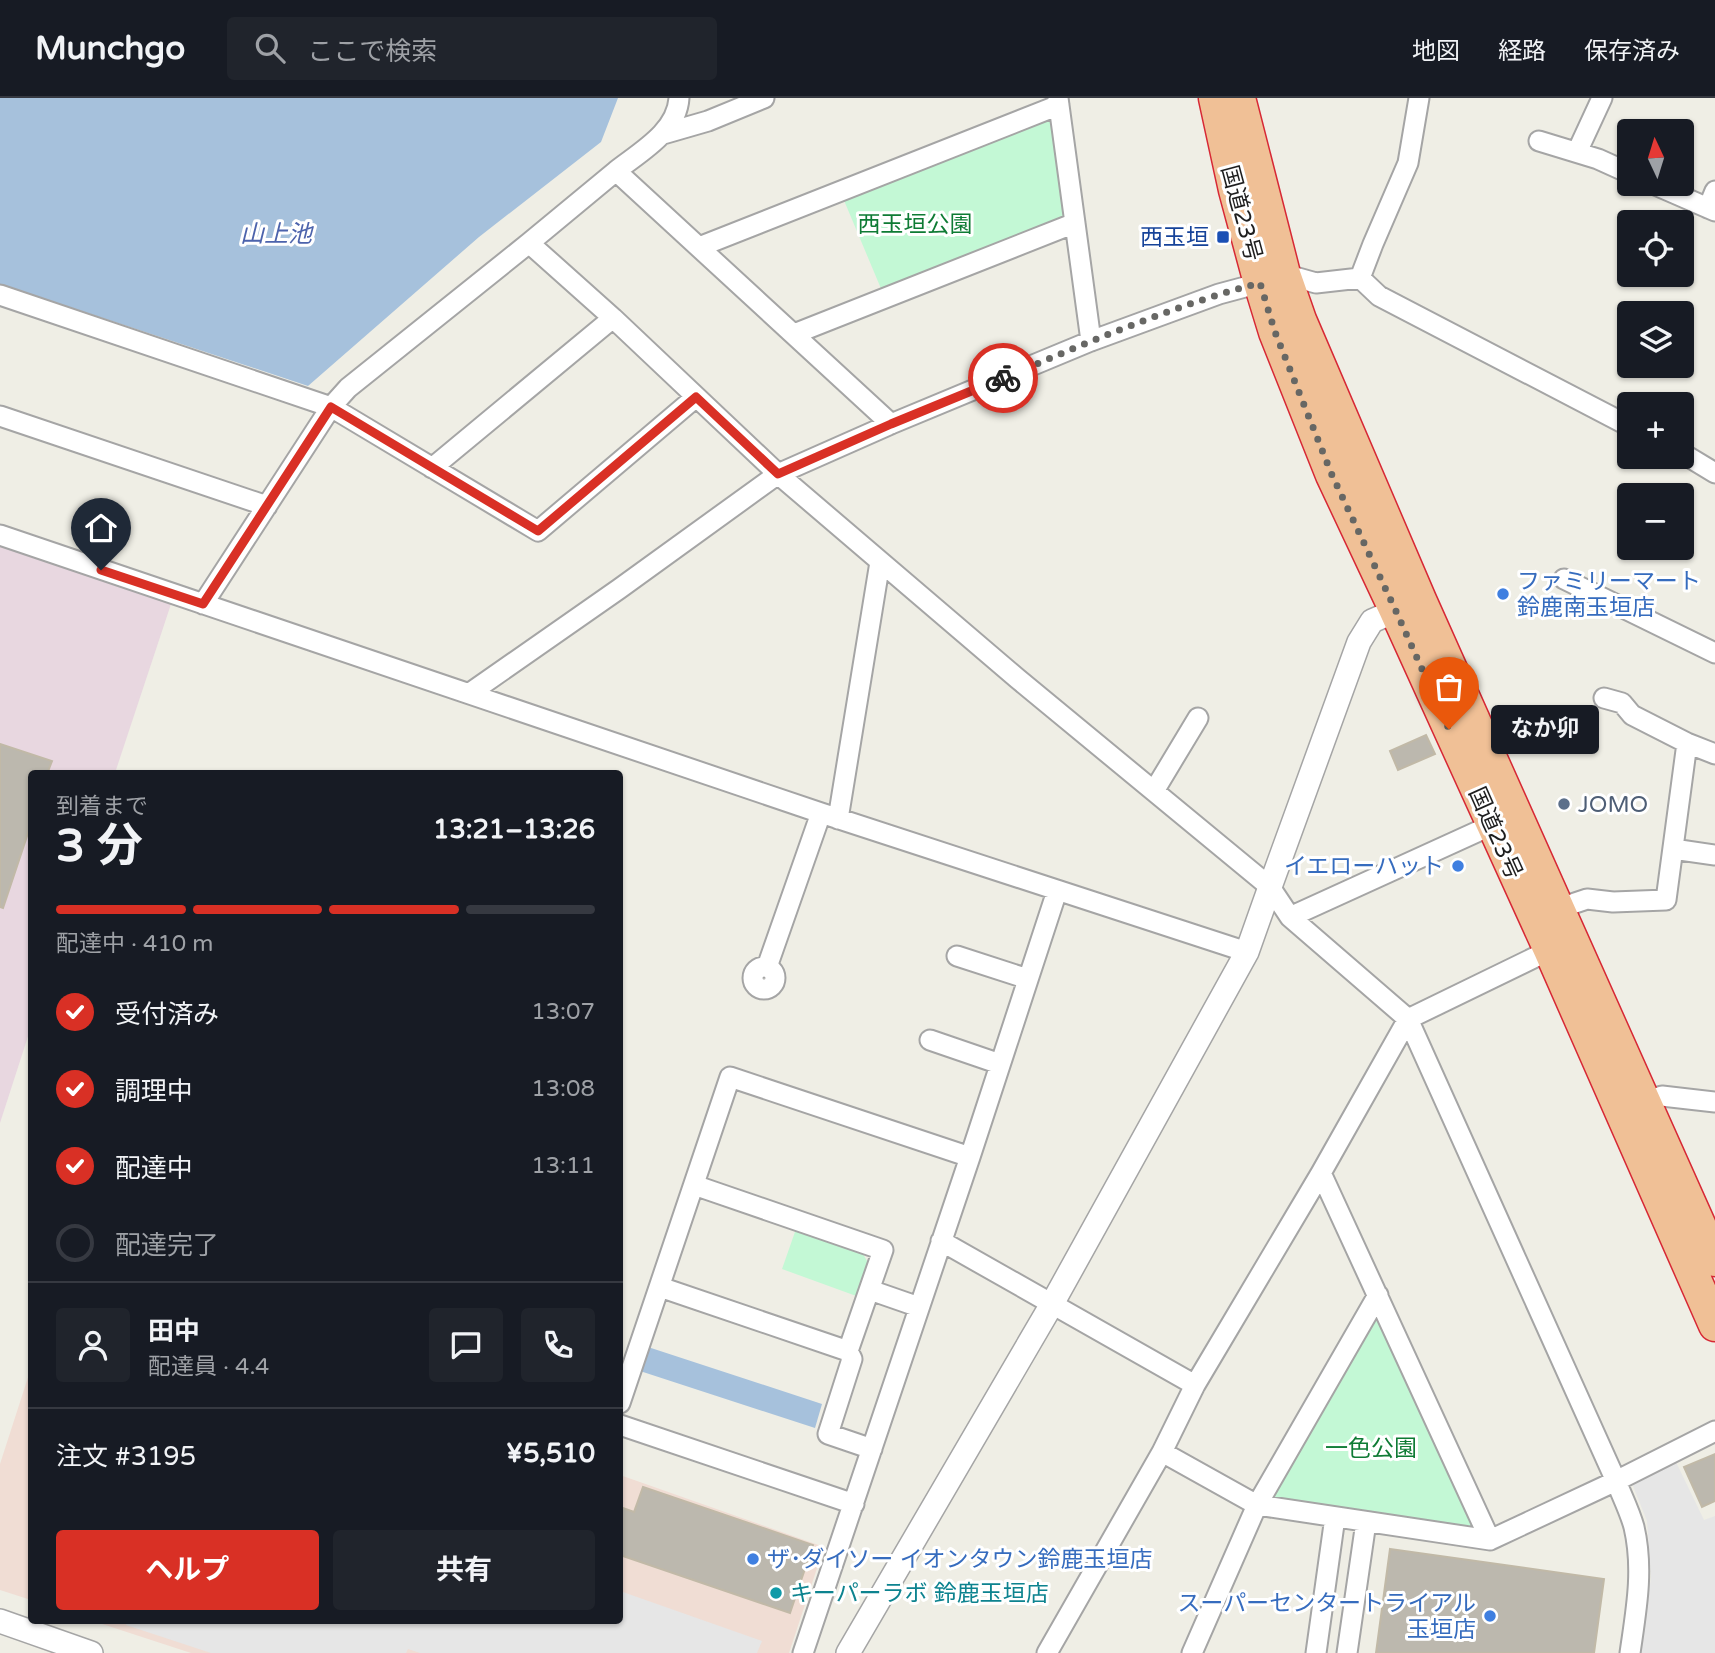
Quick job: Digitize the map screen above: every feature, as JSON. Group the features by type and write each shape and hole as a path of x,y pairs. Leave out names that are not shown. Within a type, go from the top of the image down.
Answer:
{"highway":[{"name":"国道23号","path":"1214,98 1235,190 1272,278 1300,320 1492,825 1715,1325"},
{"name":"国道23号","path":"1239,98 1272,278"},
{"name":"国道23号","path":"1408,605 1557,909 1715,1261"}],"street":[{"path":"663,134 679,98"},
{"path":"203,604 331,407 348,388 663,134 708,121 764,98"},
{"path":"1360,278 1408,163 1419,98"},
{"path":"1577,152 1602,98"},
{"path":"699,247 1058,102 1091,341"},
{"path":"1539,141 1577,152 1617,168"},
{"path":"616,170 891,424"},
{"path":"1691,196 1713,203"},
{"path":"794,334 1075,223"},
{"path":"529,243 613,318 778,474 1270,887 1290,917 1408,1019 1616,1481 1633,1525 1639,1557 1639,1585 1630,1653"},
{"path":"470,693 620,589 778,474 1091,341 1219,294 1272,278 1317,283 1360,278 1380,296 1617,420"},
{"path":"0,295 331,407 538,531 696,397"},
{"path":"432,468 613,318"},
{"path":"0,416 267,506"},
{"path":"1694,460 1715,473"},
{"path":"0,535 830,816 1247,953"},
{"path":"767,967 830,816 880,562"},
{"path":"1564,579 1715,653"},
{"path":"848,1653 1052,1304 1247,953 1359,642 1372,621 1408,605"},
{"path":"1604,698 1622,703 1632,715 1715,754"},
{"path":"1154,791 1198,718"},
{"path":"1557,909 1587,899 1613,902 1666,900 1687,743"},
{"path":"1290,917 1492,825"},
{"path":"1673,849 1715,855"},
{"path":"803,1653 1057,891"},
{"path":"1047,1653 1162,1452 1195,1385 1321,1173 1408,1019 1549,950"},
{"path":"957,956 1028,979"},
{"path":"930,1040 1000,1064"},
{"path":"623,1394 730,1077 970,1157"},
{"path":"1644,1102 1662,1096 1715,1101"},
{"path":"1321,1173 1490,1540"},
{"path":"694,1185 883,1250 848,1351"},
{"path":"941,1241 1195,1385"},
{"path":"660,1287 848,1351 852,1359 828,1434 872,1449"},
{"path":"870,1290 919,1307"},
{"path":"1192,1653 1257,1505 1378,1295"},
{"path":"623,1426 854,1504"},
{"path":"1162,1452 1257,1505 1490,1540 1715,1431"},
{"path":"1316,1653 1335,1517"},
{"path":"1347,1653 1366,1522"},
{"path":"0,1621 62,1649 91,1653"}],"shaded area":[{"path":"0,546 171,604 116,770 28,770 28,1036 0,1123"},
{"path":"28,1377 28,1599 0,1590 0,1464"},
{"path":"1676,1462 1704,1520 1715,1516 1715,1653 1639,1653 1651,1578 1647,1521 1631,1481"},
{"path":"623,1476 824,1547 789,1653 191,1653 102,1624 623,1624"},
{"path":"623,1592 762,1641 757,1653 420,1653 408,1649 406,1653 211,1653 126,1625 623,1624"}],"green space":[{"name":"西玉垣公園","path":"1045,118 1054,123 1066,213 1058,221 882,291 843,198"},
{"path":"796,1229 860,1249 870,1266 859,1297 782,1269"},
{"name":"一色公園","path":"1372,1316 1382,1316 1474,1519 1469,1530 1275,1498 1273,1491"}],"water":[{"name":"山上池","path":"0,98 618,98 601,142 479,237 308,386 0,284"},
{"path":"648,1347 822,1404 815,1428 640,1371"}],"building":[{"path":"1426,735 1435,754 1398,770 1390,751"},
{"path":"0,744 52,761 49,770 28,770 28,833 3,908 0,907"},
{"path":"1715,1454 1715,1501 1702,1507 1684,1467"},
{"path":"643,1487 813,1545 790,1613 623,1556 623,1508 634,1512"},
{"name":"スーパーセンタートライアル 玉垣店","path":"1390,1549 1604,1579 1594,1653 1376,1653"}],"way so far":[{"path":"1003,378 1091,341 1201,300 1260,283 1275,332 1332,475 1449,729"}],"place":[{"name":"西玉垣","path":"1223,237"},
{"name":"ファミリーマート 鈴鹿南玉垣店","path":"1503,594"},
{"name":"なか卯","path":"1449,729"},
{"name":"JOMO","path":"1564,804"},
{"name":"イエローハット","path":"1458,866"},
{"name":"ザ･ダイソー イオンタウン鈴鹿玉垣店","path":"753,1559"},
{"name":"キーパーラボ 鈴鹿玉垣店","path":"776,1593"},
{"name":"スーパーセンタートライアル 玉垣店","path":"1490,1616"}],"route":[{"path":"101,570 203,604 331,407 538,531 696,397 778,474 1003,378"}]}
